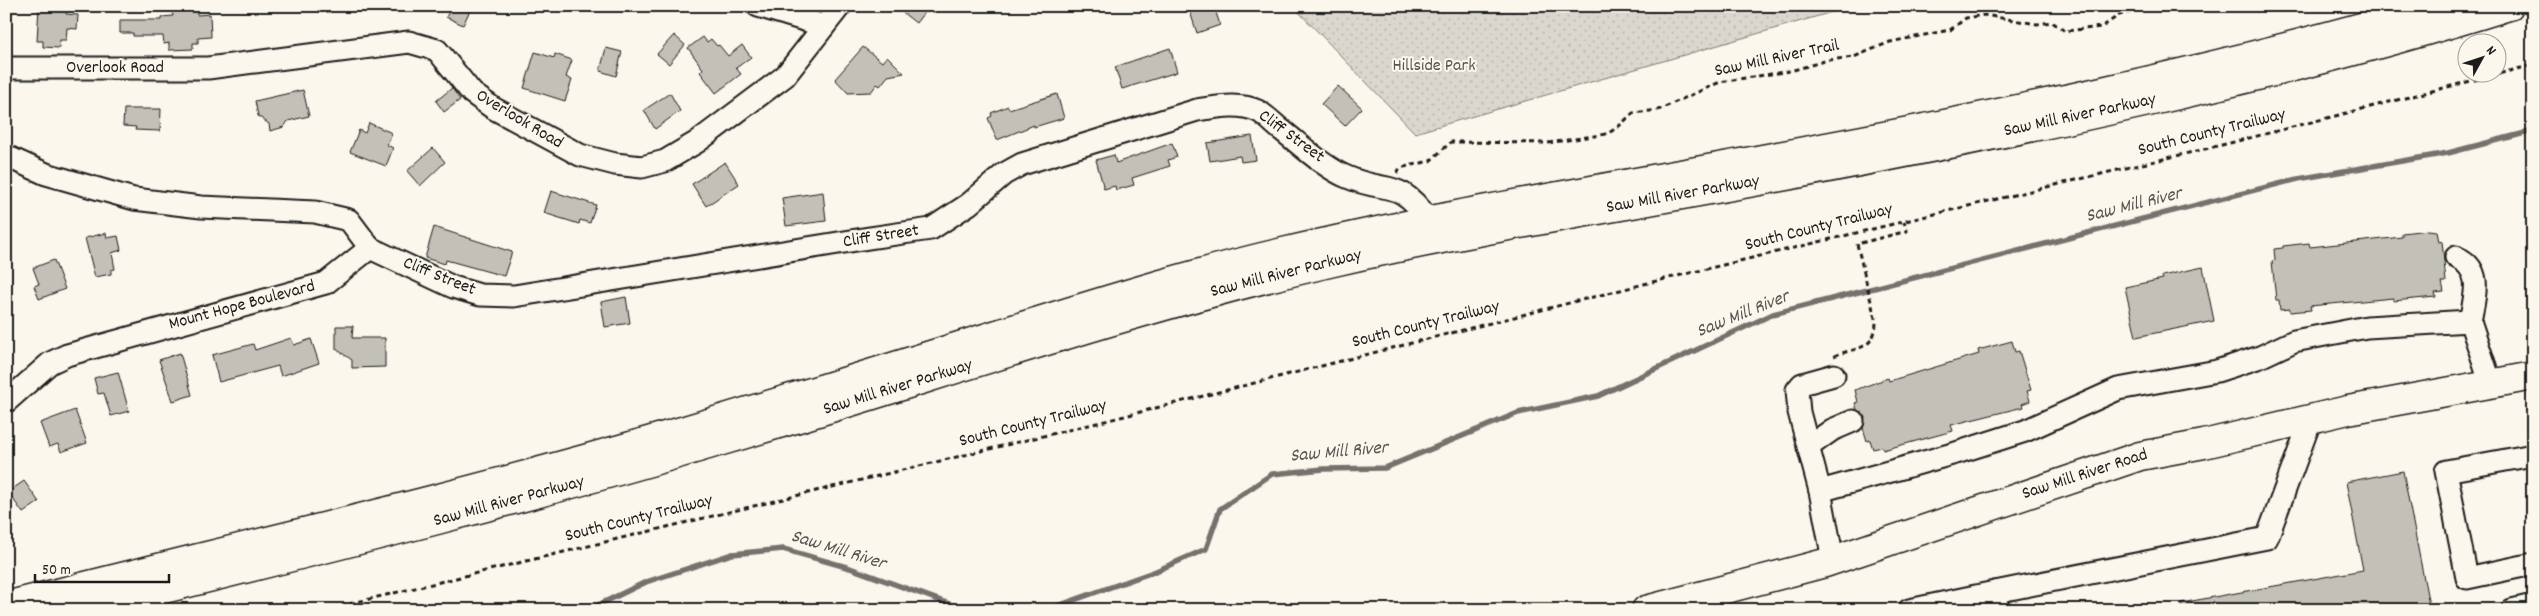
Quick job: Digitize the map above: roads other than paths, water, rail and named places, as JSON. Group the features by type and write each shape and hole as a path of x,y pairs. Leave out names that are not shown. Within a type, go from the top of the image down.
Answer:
{"main road":[{"name":"Saw Mill River Parkway","path":"6,606 468,491 773,404 1144,288 1269,255 1429,220 1779,156 2033,105 2276,49 2435,6"},
{"name":"Saw Mill River Parkway","path":"79,610 343,546 539,494 788,422 1151,309 1258,280 1411,245 1849,164 2071,118 2323,59 2509,6"},
{"name":"Saw Mill River Road","path":"1646,610 1687,605 1833,560 2140,456 2204,444 2310,419 2533,376"}],"street":[{"path":"758,6 824,26"},
{"name":"Overlook Road","path":"6,68 208,68 410,42 437,50 472,93 493,108 580,155 615,164 642,166 665,161 698,142 785,76 840,6"},
{"name":"Cliff Street","path":"370,248 453,287 480,294 514,296 869,238 907,234 931,229 969,204 1004,174 1022,164 1197,110 1221,106 1244,107 1258,111 1313,155 1346,177 1388,186 1404,192 1414,200 1429,220"},
{"path":"6,156 46,174 134,199 201,207 315,212 349,220 370,248"},
{"name":"Mount Hope Boulevard","path":"6,402 50,363 67,355 326,283 370,248"},
{"path":"2456,256 2466,261 2473,270 2475,284 2470,321 2491,384"},
{"path":"1820,491 1956,453 2025,431 2118,390 2218,371 2260,357 2294,341 2367,327 2470,321"},
{"path":"1833,560 1820,491 1799,412 1797,390 1802,384 1834,375"},
{"path":"1909,610 1997,601 2267,538 2310,419"},
{"path":"1808,447 1832,430 1853,421"},
{"path":"2533,455 2446,471 2467,578 2533,564"},
{"path":"2512,610 2533,605"}],"waterway":[{"name":"Saw Mill River","path":"1046,610 1156,571 1206,549 1220,509 1272,474 1324,469 1385,468 1518,413 1598,396 1773,314 2298,179 2448,153 2533,131"},
{"name":"Saw Mill River","path":"588,610 646,582 732,554 783,549 850,568 966,610"}],"park label":[{"name":"Hillside Park","path":"1434,66"}]}
